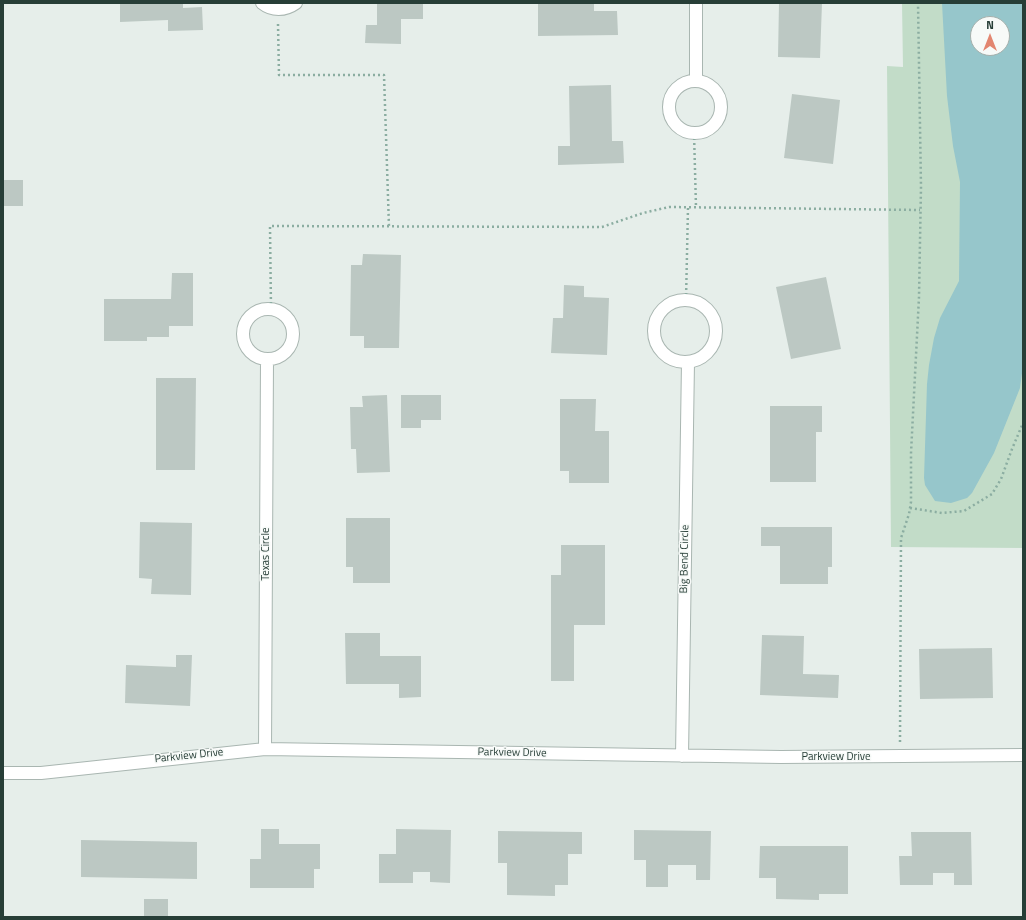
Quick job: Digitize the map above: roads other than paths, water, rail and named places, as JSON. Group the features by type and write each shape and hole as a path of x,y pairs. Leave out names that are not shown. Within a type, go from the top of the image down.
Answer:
{"street":[{"path":"262,3 266,6 278,9 283,9 296,3"},
{"path":"696,3 696,81"},
{"path":"696,81 712,87 721,102 721,111 713,126 706,131 694,133 681,129 675,123 669,108 672,96 680,86 687,82 696,81"},
{"path":"686,300 696,302 705,308 712,316 716,330 713,345 707,354 698,360 688,362 678,362 668,358 660,351 655,342 653,332 659,313 676,301 686,300"},
{"path":"271,309 282,313 288,319 294,334 288,350 275,359 267,360 258,358 245,347 242,339 242,330 245,322 251,315 258,310 271,309"},
{"name":"Texas Circle","path":"265,749 267,360"},
{"name":"Big Bend Circle","path":"682,756 688,362"},
{"name":"Parkview Drive","path":"3,773 41,773 265,749 782,757 1023,756"}],"water":[{"path":"942,3 1023,3 1023,366 1020,388 994,453 972,493 967,498 951,503 935,501 925,485 924,478 929,365 934,338 940,318 959,281 960,182 953,146 947,96"}]}
